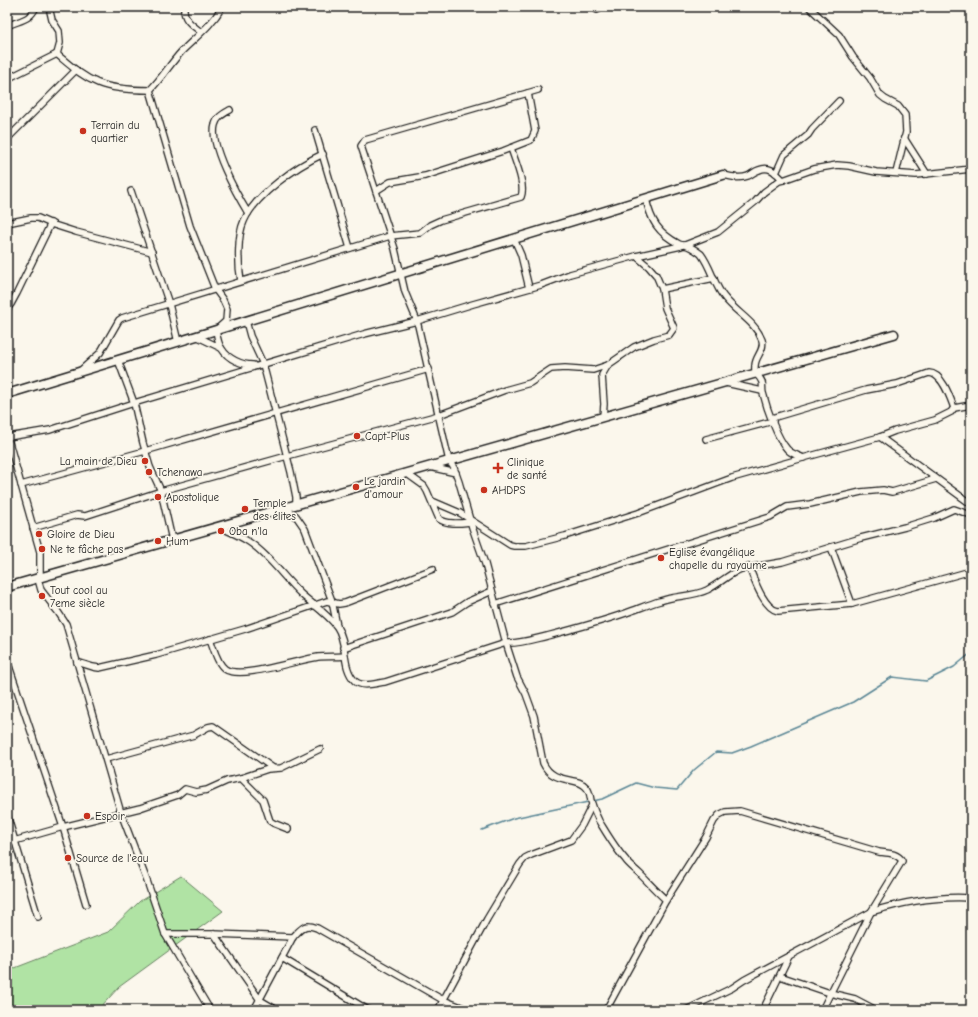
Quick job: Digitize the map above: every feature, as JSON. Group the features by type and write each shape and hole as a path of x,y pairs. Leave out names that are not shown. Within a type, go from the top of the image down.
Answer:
{"street":[{"path":"7,26 24,21 34,12 36,7"},
{"path":"7,79 57,54 60,43 59,31 52,20 49,7"},
{"path":"184,7 183,13 189,23 201,32"},
{"path":"57,54 76,70 98,83 115,87 150,90 160,80 181,53 211,23 222,7"},
{"path":"809,7 840,35 853,57 870,78 880,95 902,109 906,122 896,174"},
{"path":"7,139 76,70"},
{"path":"150,90 190,226 215,289 225,305 227,317 226,321 216,330"},
{"path":"538,90 365,140 361,146 390,236 405,292 417,321 449,461 456,473 485,564 506,643 534,716 543,763 546,770 551,774 564,780 582,783 587,787 590,793 592,805 611,841 625,860 666,900"},
{"path":"376,191 390,182 425,176 511,148 530,140 534,137 535,131 528,93"},
{"path":"776,173 784,155 808,135 839,101"},
{"path":"230,110 220,115 215,124 214,136 225,170 234,191 248,213"},
{"path":"315,130 350,248"},
{"path":"904,138 927,174"},
{"path":"80,372 100,353 119,320 122,318 390,236 420,233 430,225 441,220 521,197 523,192 521,182 511,148"},
{"path":"240,281 238,248 243,222 248,213 277,182 308,161 323,154"},
{"path":"210,1010 165,934 147,880 121,813 66,624 41,590 38,578 40,573 40,552 7,436 50,430 134,403 364,334 417,321 529,288 570,274 683,245 718,232 731,223 764,192 779,181 814,169 837,165 896,174 916,175 971,169"},
{"path":"7,394 723,175 735,178 743,177 764,168 769,168 783,180"},
{"path":"131,191 169,304 178,342"},
{"path":"646,199 651,219 661,233 701,254 724,298 752,323 762,341 762,350 755,364 755,373 762,381 762,391 772,419 788,450 803,458"},
{"path":"7,223 38,218 76,232 152,252"},
{"path":"7,309 14,298 51,223"},
{"path":"514,239 521,255 529,288"},
{"path":"33,528 77,515 86,516 161,491 439,415 505,390 530,383 551,369 565,368 593,370 608,365 634,347 654,339 663,338 672,333 674,328 665,308 662,289 652,270 636,256"},
{"path":"662,289 714,278"},
{"path":"246,321 276,413 295,489 296,505"},
{"path":"216,330 221,348"},
{"path":"7,587 894,334"},
{"path":"196,336 221,348 229,357 246,365 261,365"},
{"path":"99,366 100,353"},
{"path":"118,360 134,403 150,467 161,491 172,540"},
{"path":"604,417 602,375 608,365"},
{"path":"21,485 146,451 428,369"},
{"path":"706,439 866,390 897,384 929,373 939,376 950,396 954,408"},
{"path":"722,383 762,391"},
{"path":"432,501 460,513 510,545 526,546 565,536 638,513 732,478 880,437 895,431 934,420 951,412 954,408 971,405"},
{"path":"880,437 922,466 971,504"},
{"path":"428,467 456,473"},
{"path":"406,473 424,486 432,501 436,514 443,522 471,521"},
{"path":"495,604 770,517 787,507 810,504 861,492 883,490 892,492 936,478"},
{"path":"23,495 32,482"},
{"path":"284,508 296,516 305,529 332,601 337,627"},
{"path":"219,527 249,542 265,555 297,590 331,620 337,627 343,639 343,648 348,670 355,681 366,685 384,682 506,643 515,644 555,634 628,613 661,600 679,595 686,596 702,592 735,572 749,567 782,562 815,551 905,527 934,518 954,509 971,515"},
{"path":"831,547 852,604"},
{"path":"749,567 767,603 773,610 778,611 852,604 971,571"},
{"path":"77,662 93,668 99,668 156,655 245,629 327,601 332,601 339,604 346,603 433,569"},
{"path":"343,648 452,612 467,602 492,591"},
{"path":"210,639 219,663 224,669 232,673 248,672 318,657 345,656"},
{"path":"7,660 63,827 86,904"},
{"path":"106,759 194,735 208,727 213,726 273,768"},
{"path":"7,843 63,827 140,808 178,795 185,789 200,792 223,782 273,768 281,768 320,749"},
{"path":"241,778 263,800 270,821 288,829"},
{"path":"438,1010 487,919 520,864 525,858 531,855 571,840 582,825 592,805"},
{"path":"606,1010 666,900 706,837 714,821 726,812 740,811 879,852 894,854 900,857 902,861 871,912 822,1010"},
{"path":"7,815 38,917"},
{"path":"686,1010 732,988 744,980 871,912 913,902 956,897 971,898"},
{"path":"254,1010 293,937 302,928 310,925 443,1000 469,1010"},
{"path":"165,934 293,937"},
{"path":"214,934 260,1000 277,1010"},
{"path":"763,1010 789,956"},
{"path":"282,958 368,1010"},
{"path":"780,976 830,993 855,999 876,1010"}],"green space":[{"path":"181,876 223,911 119,987 98,1010 7,1010 7,971 108,932 140,901"}],"waterway":[{"path":"482,830 514,818 602,799 636,783 655,788 677,790 694,770 716,752 732,753 751,746 853,702 892,677 926,681 954,667 971,653"}],"place":[{"name":"Terrain du quartier","path":"83,131"},
{"name":"Capt-Plus","path":"357,436"},
{"name":"La main de Dieu","path":"145,461"},
{"name":"Clinique de santé","path":"498,468"},
{"name":"Tchenawa","path":"149,472"},
{"name":"Le jardin d'amour","path":"356,487"},
{"name":"AHDPS","path":"484,490"},
{"name":"Apostolique","path":"158,497"},
{"name":"Temple des élites","path":"245,509"},
{"name":"Oba n'la","path":"221,531"},
{"name":"Gloire de Dieu","path":"39,534"},
{"name":"Hum","path":"158,541"},
{"name":"Ne te fâche pas","path":"42,549"},
{"name":"Eglise évangélique chapelle du rayaume","path":"661,558"},
{"name":"Tout cool au 7eme siècle","path":"42,596"},
{"name":"Espoir","path":"87,816"},
{"name":"Source de l'eau","path":"68,858"}]}
